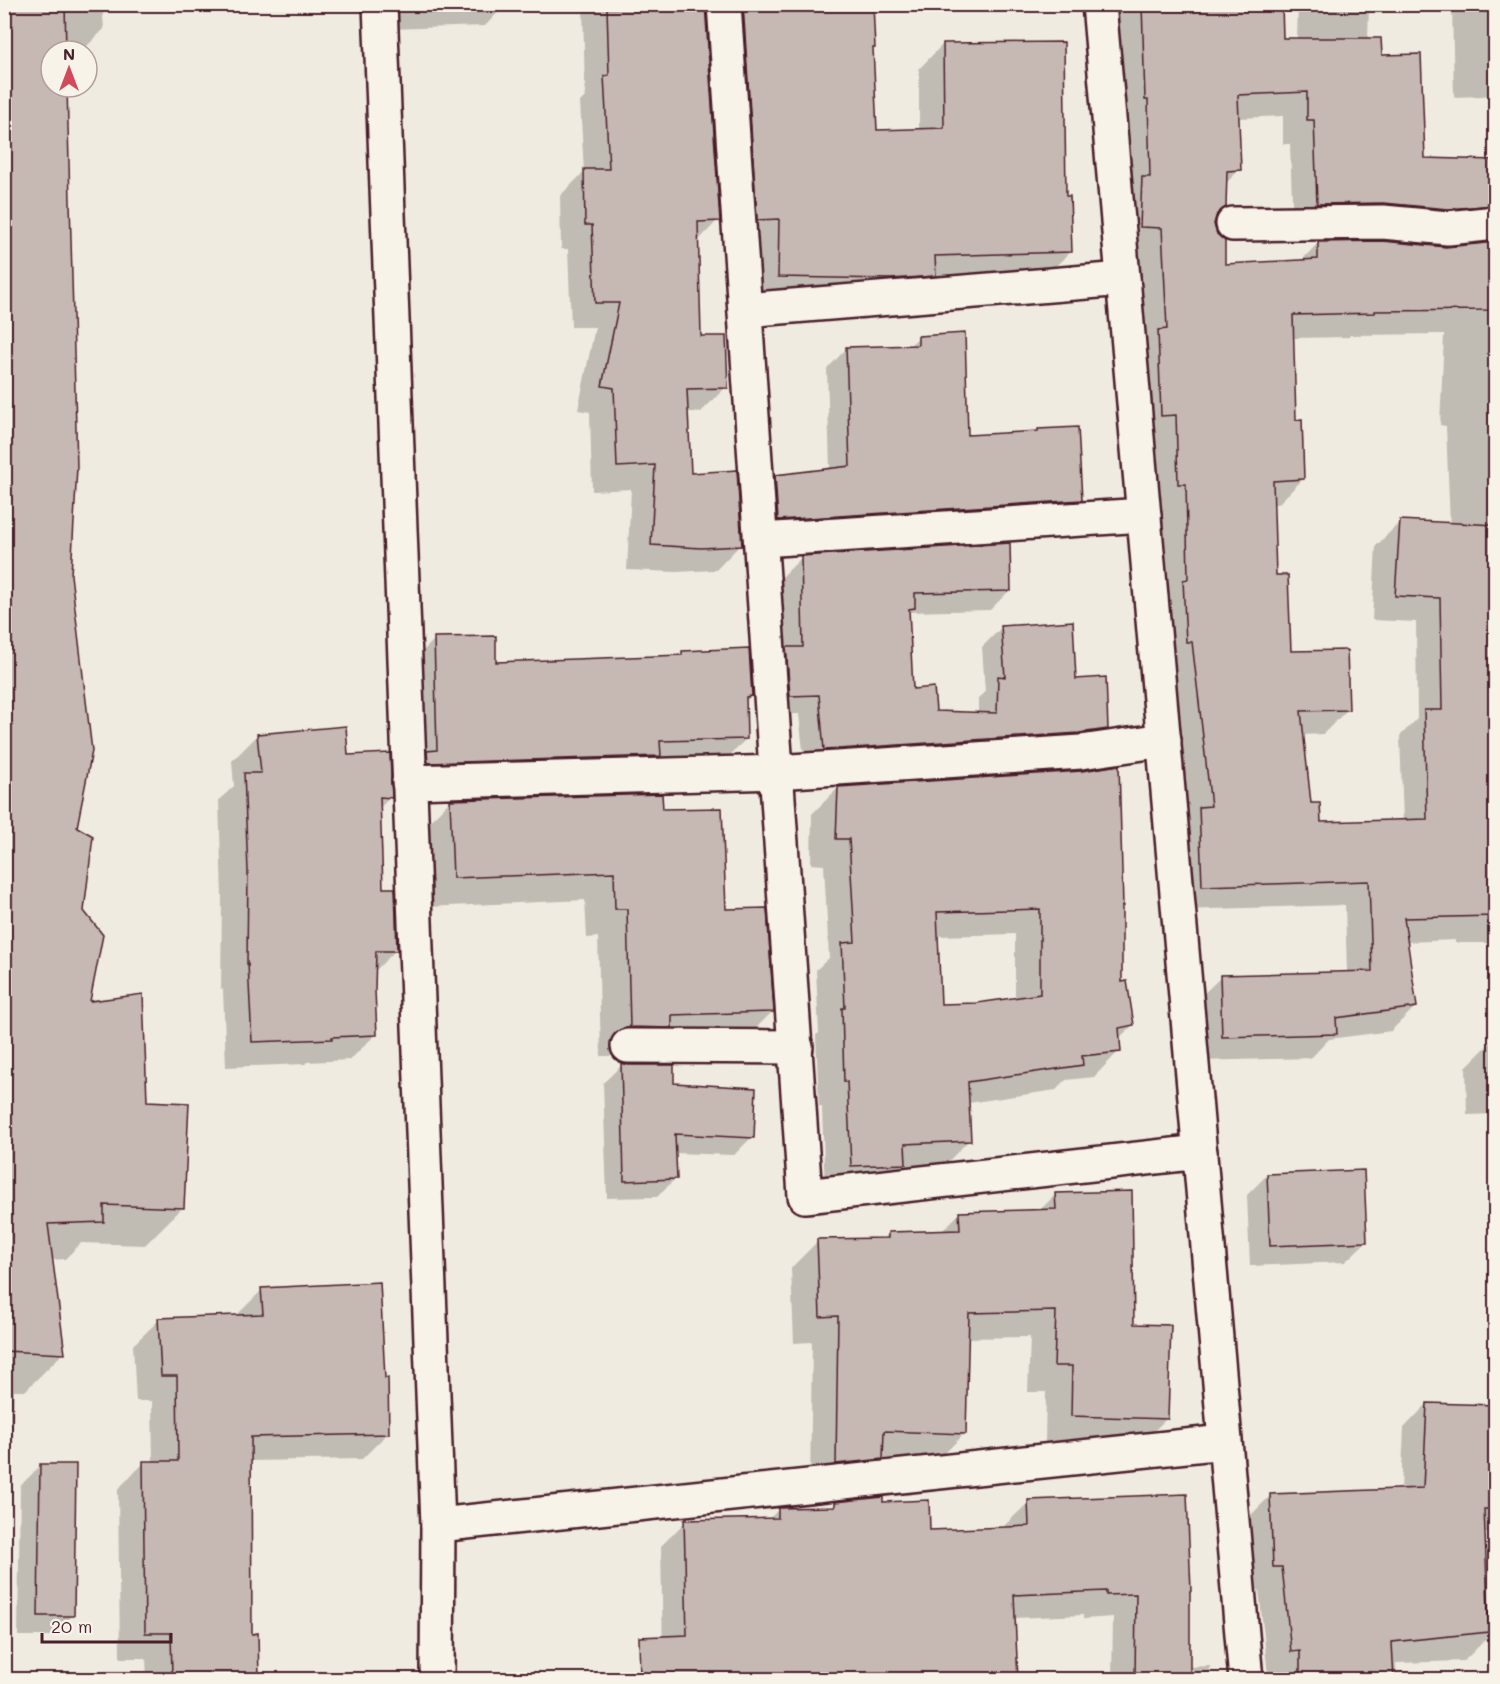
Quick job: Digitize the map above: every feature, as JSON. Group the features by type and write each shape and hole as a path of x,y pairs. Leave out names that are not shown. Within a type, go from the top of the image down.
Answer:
{"street":[{"path":"380,4 438,1525 437,1680"},
{"path":"724,4 806,1196 1200,1152"},
{"path":"1099,4 1246,1680"},
{"path":"1233,225 1383,222 1448,228 1496,223"},
{"path":"745,310 1123,279"},
{"path":"761,540 1144,515"},
{"path":"409,782 776,772 1051,755 1164,740"},
{"path":"628,1046 796,1047"},
{"path":"438,1525 1224,1442"}],"building":[{"path":"4,4 65,4 66,39 39,39 39,99 67,99 77,467 71,575 92,751 77,827 93,836 84,911 103,935 90,1001 143,994 147,1101 189,1103 184,1208 104,1205 104,1222 48,1224 65,1354 4,1351"},
{"path":"686,4 705,4 720,221 698,222 701,336 726,336 728,388 687,389 691,473 737,470 742,546 701,548 651,545 655,465 617,467 614,388 602,386 619,303 595,303 592,225 585,225 584,169 609,169 604,76 609,75 607,8 686,6"},
{"path":"743,4 873,4 877,130 944,128 943,43 1064,42 1066,196 1070,196 1072,252 935,256 936,276 891,279 778,277 779,219 757,220"},
{"path":"1142,4 1282,4 1283,38 1381,38 1382,55 1421,54 1425,158 1496,160 1496,205 1448,209 1383,203 1317,204 1314,120 1307,120 1307,92 1238,95 1241,170 1227,171 1226,207 1217,214 1214,224 1217,234 1225,241 1225,264 1318,259 1318,242 1382,241 1446,247 1496,242 1496,310 1375,311 1375,313 1293,315 1296,420 1302,419 1304,479 1273,481 1276,575 1288,575 1291,651 1347,650 1349,710 1301,711 1311,803 1320,803 1321,822 1427,819 1424,710 1442,710 1440,598 1395,596 1400,520 1496,525 1496,916 1404,918 1417,1007 1336,1018 1337,1034 1222,1037 1220,975 1372,971 1369,881 1202,886 1199,807 1211,806 1192,642 1186,642 1183,580 1188,579 1186,484 1178,484 1176,415 1161,416 1158,330 1167,329 1162,228 1140,227 1142,177 1150,177"},
{"path":"965,333 968,435 1078,427 1082,500 778,520 775,475 850,466 846,347 918,345 918,336"},
{"path":"1010,543 1011,591 915,593 915,608 909,609 913,689 934,687 936,711 997,713 998,676 1005,677 1001,626 1073,621 1076,679 1106,677 1108,729 1079,733 824,750 819,695 790,696 786,647 803,647 801,556"},
{"path":"496,636 496,662 682,655 682,651 749,648 752,696 746,697 747,739 660,741 661,756 428,763 427,751 437,750 434,637"},
{"path":"346,726 348,755 390,753 392,798 380,797 383,888 395,888 397,951 376,951 377,1035 252,1042 247,964 248,871 244,773 261,773 257,734"},
{"path":"1119,765 1123,906 1122,982 1127,981 1134,1025 1119,1028 1121,1052 1082,1056 1083,1065 968,1082 971,1141 905,1144 906,1164 851,1166 847,1082 844,1082 842,1008 845,1008 842,943 855,942 849,839 836,839 838,787 1082,771","holes":["1040,909 1040,994 977,1003 941,1004 937,912"]},
{"path":"662,794 663,809 722,808 726,909 767,908 774,1012 672,1015 672,1028 630,1027 627,909 615,909 614,872 453,878 450,800"},
{"path":"621,1063 674,1065 674,1083 756,1088 754,1138 675,1134 677,1179 624,1181"},
{"path":"1364,1170 1367,1242 1270,1246 1267,1174"},
{"path":"1132,1191 1134,1324 1171,1325 1168,1419 1071,1416 1072,1366 1054,1366 1056,1311 969,1313 966,1434 884,1431 883,1459 836,1464 838,1316 820,1317 817,1239 888,1238 888,1232 960,1230 959,1212 1056,1209 1055,1193"},
{"path":"380,1282 385,1378 388,1378 389,1434 251,1437 252,1634 258,1633 259,1680 201,1680 201,1675 172,1676 171,1633 145,1633 143,1461 178,1461 177,1376 161,1376 158,1318 263,1314 261,1288"},
{"path":"1427,1403 1496,1405 1496,1509 1484,1509 1489,1632 1392,1642 1394,1680 1300,1680 1300,1651 1291,1652 1282,1567 1273,1567 1270,1494 1423,1488"},
{"path":"40,1464 76,1464 74,1616 38,1616"},
{"path":"1187,1494 1191,1591 1190,1680 1135,1680 1136,1594 1106,1595 1106,1591 1014,1595 1018,1680 640,1680 639,1637 687,1635 684,1520 778,1518 778,1508 835,1507 835,1502 883,1497 883,1502 929,1500 930,1530 1029,1526 1028,1500"}]}
